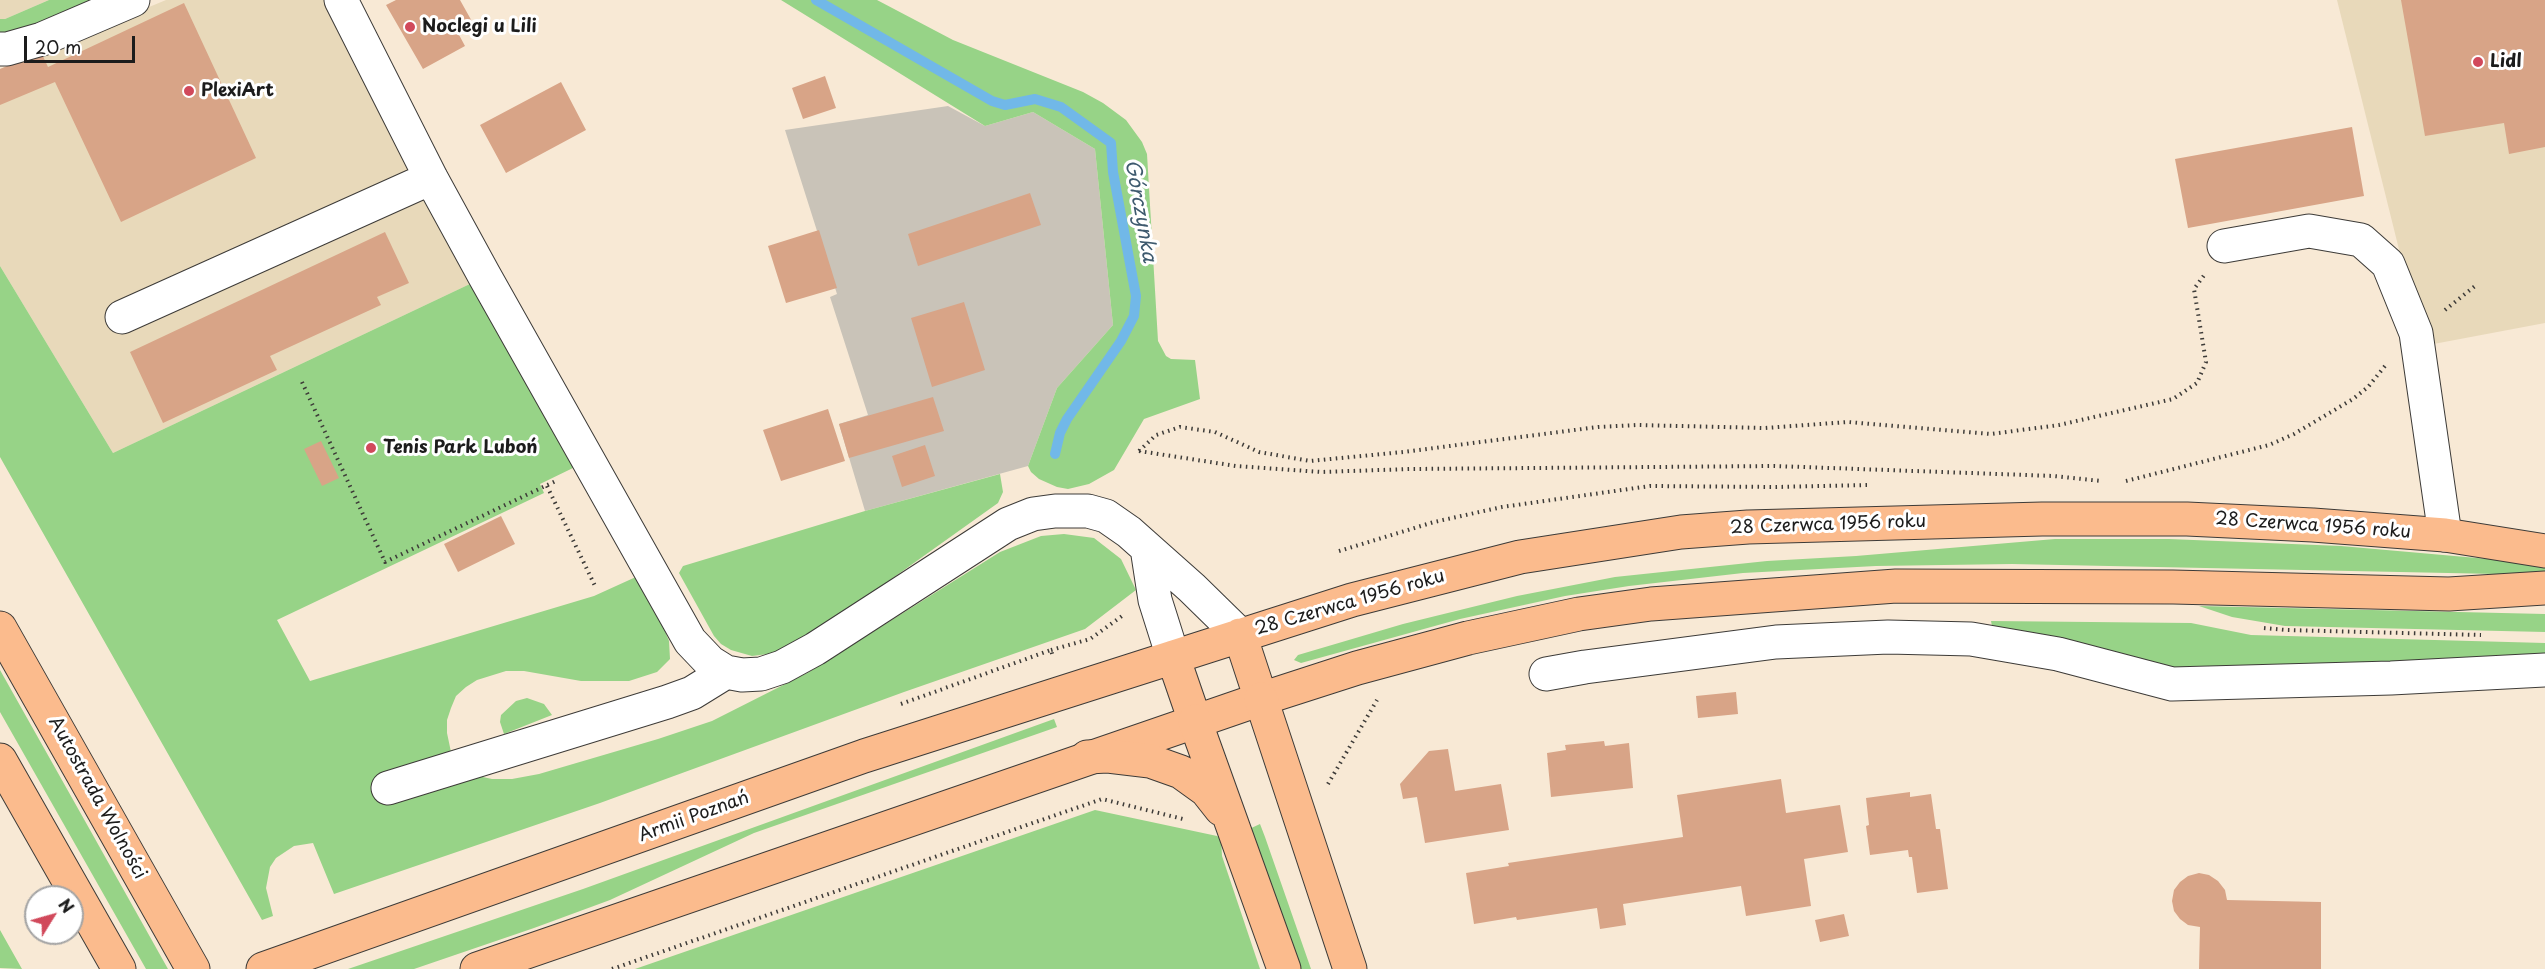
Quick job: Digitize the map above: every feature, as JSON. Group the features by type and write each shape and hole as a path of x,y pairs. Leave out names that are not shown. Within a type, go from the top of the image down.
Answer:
{"main road":[{"name":"28 Czerwca 1956 roku","path":"1127,673 1240,635 1406,585 1520,557 1681,532 1748,527 1916,522 2187,519 2313,525 2445,535 2545,550"},
{"path":"477,969 1087,757 1357,668 1468,638 1579,614 1651,604 1896,586 2173,587 2449,594 2545,588"},
{"name":"Autostrada Wolności","path":"0,628 193,969"},
{"path":"1240,635 1350,969"},
{"path":"1173,657 1229,821 1284,969"},
{"name":"Armii Poznań","path":"262,969 864,756 1127,673"},
{"path":"1087,757 1108,756 1150,761 1181,772 1206,790 1229,821"},
{"path":"0,760 118,969"}],"street":[{"path":"0,49 8,50 42,39 133,0"},
{"path":"341,0 431,178 690,641 710,662 726,672 742,675 761,674 798,659 1008,524 1034,514 1070,510 1088,511 1106,516 1147,548 1240,635"},
{"path":"122,317 431,178"},
{"path":"2224,246 2309,231 2361,240 2388,264 2416,333 2445,535"},
{"path":"1147,548 1155,600 1173,657"},
{"path":"1546,674 1776,642 1888,637 1982,641 2058,654 2172,684 2391,678 2545,670"},
{"path":"388,788 667,702 692,693 726,672"}],"path":[{"path":"2107,482 2054,476 1775,466 1411,469 1321,472 1236,466 1139,451 1156,435 1180,427 1215,432 1259,452 1310,460 1402,452 1598,427 1765,428 1848,422 1991,434 2059,425 2173,399 2197,383 2206,362 2194,289 2224,246"},
{"path":"2118,483 2269,445 2294,434 2353,399 2368,387 2399,348 2475,286"},
{"path":"302,382 385,562 547,486 596,588"},
{"path":"895,706 1051,650 1090,639 1123,615"},
{"path":"1051,650 1054,659"},
{"path":"612,969 1102,799 1187,820"}],"shaded area":[{"path":"0,0 49,0 5,19 0,19"},
{"path":"166,0 325,0 472,283 113,453 0,266 0,69"},
{"path":"2337,0 2545,0 2545,323 2423,346"},
{"path":"948,106 985,126 1033,112 1095,149 1113,325 1057,388 1028,466 865,511 839,424 868,415 830,297 837,294 785,130"}],"green space":[{"path":"49,0 99,0 35,28 0,34 0,19 5,19"},
{"path":"781,0 877,0 953,40 1083,92 1126,120 1142,142 1147,154 1158,341 1166,356 1171,359 1195,360 1200,399 1144,419 1114,470 1089,484 1068,489 1057,487 1039,479 1031,472 1028,466 1057,388 1113,325 1095,149 1033,112 985,126"},
{"path":"0,266 113,453 472,283 575,467 540,484 544,493 277,620 310,681 594,596 638,576 657,611 669,641 670,659 657,672 629,681 581,681 524,671 506,671 477,680 456,696 451,708 447,720 447,733 451,752 375,777 380,786 469,774 492,779 512,779 539,774 712,721 809,672 1000,552 1041,536 1064,534 1094,538 1121,559 1136,590 1085,629 904,692 600,803 334,894 313,843 294,846 276,858 270,867 266,888 273,916 262,920 0,457"},
{"path":"1000,474 1003,492 998,503 876,590 804,638 776,653 752,656 731,650 721,644 714,636 679,573 683,566 865,511"},
{"path":"2055,539 2169,539 2341,546 2545,564 2545,575 2012,564 1876,566 1743,573 1565,596 1460,619 1301,663 1294,660 1298,655 1403,624 1517,596 1615,577 1767,561"},
{"path":"2199,606 2545,614 2545,632 2285,626 2232,617"},
{"path":"1991,621 2191,623 2251,635 2545,643 2545,656 2189,674 1993,631"},
{"path":"0,670 168,969 146,969 0,712"},
{"path":"527,698 544,704 552,715 504,734 500,722 501,715 516,701"},
{"path":"1054,719 1057,727 754,833 610,900 534,928 414,969 348,969 583,889"},
{"path":"1095,810 1217,836 1221,839 1222,856 1260,969 635,969"},
{"path":"1260,824 1311,969 1296,969 1247,830"},
{"path":"0,930 22,969 0,968"}],"building":[{"path":"396,0 460,0 474,25 458,33 465,46 423,69 386,5"},
{"name":"Lidl","path":"2401,0 2545,0 2545,147 2509,154 2504,123 2425,136"},
{"path":"184,3 256,158 121,222 55,82 0,105 0,69 41,52 48,67"},
{"path":"825,76 836,108 803,119 792,88"},
{"path":"561,82 586,130 506,173 480,125"},
{"path":"2352,127 2364,196 2188,228 2175,159"},
{"path":"1030,193 1041,225 918,266 908,234"},
{"path":"819,230 837,288 786,303 768,246"},
{"path":"385,232 409,283 377,297 381,305 270,356 277,370 163,423 130,352"},
{"path":"964,302 985,370 932,387 911,318"},
{"path":"933,397 944,431 849,458 839,424"},
{"path":"828,409 845,461 781,481 763,430"},
{"name":"Tenis Park Luboń","path":"321,441 339,478 322,486 304,449"},
{"path":"925,445 935,476 902,487 892,456"},
{"path":"501,516 515,544 458,572 444,544"},
{"path":"1736,692 1738,714 1698,718 1696,696"},
{"path":"1604,741 1605,746 1629,743 1633,788 1551,797 1547,753 1566,750 1565,745"},
{"path":"1448,749 1455,791 1501,784 1509,830 1425,843 1417,797 1403,799 1400,784 1429,751"},
{"path":"1781,779 1786,813 1840,805 1848,852 1804,859 1811,906 1746,916 1741,886 1623,904 1626,925 1600,929 1597,908 1474,924 1466,873 1509,866 1508,863 1683,837 1677,795"},
{"path":"1910,792 1910,797 1931,794 1936,829 1940,829 1948,889 1917,893 1912,857 1909,857 1908,850 1870,855 1866,826 1869,825 1866,798"},
{"path":"2199,873 2209,875 2218,881 2225,890 2227,900 2321,902 2321,969 2199,969 2200,927 2188,925 2180,919 2174,911 2172,901 2174,890 2180,882 2188,876"},
{"path":"1844,914 1849,936 1820,942 1815,920"}],"waterway":[{"name":"Górczynka","path":"816,0 992,101 1005,105 1035,99 1061,107 1111,143 1113,172 1136,296 1134,316 1121,341 1067,419 1060,433 1055,454"}],"place":[{"name":"Noclegi u Lili","path":"410,27"},
{"name":"Lidl","path":"2478,62"},
{"name":"PlexiArt","path":"189,91"},
{"name":"Tenis Park Luboń","path":"371,448"}]}
